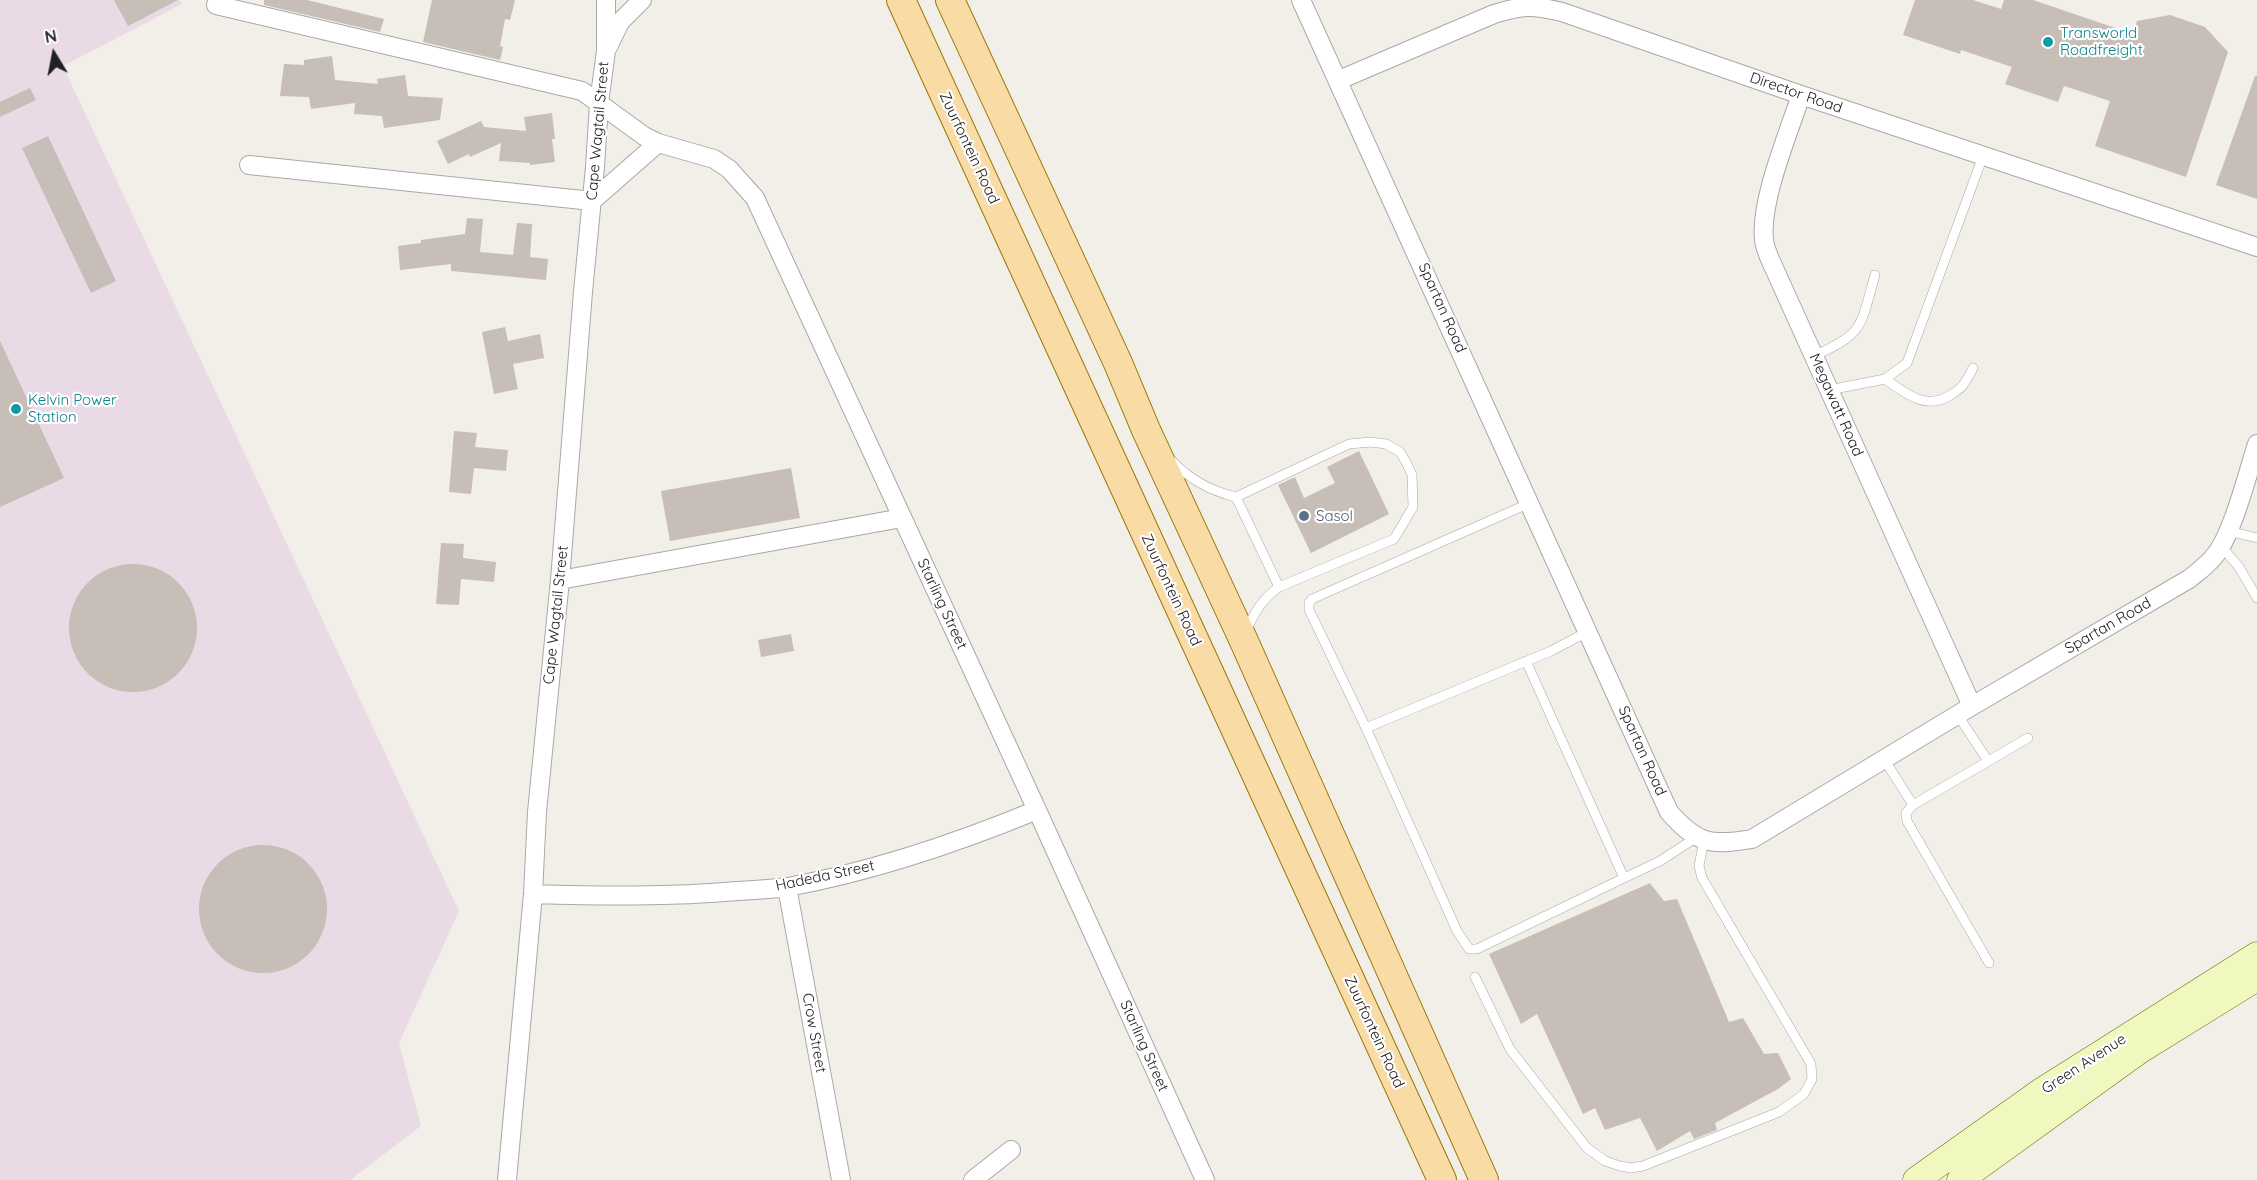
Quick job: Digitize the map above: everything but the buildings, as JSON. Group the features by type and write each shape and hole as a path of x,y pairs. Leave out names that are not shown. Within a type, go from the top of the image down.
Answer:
{"main road":[{"name":"Zuurfontein Road","path":"901,0 1442,1180"},
{"path":"950,0 1243,639 1484,1180"},
{"name":"Green Avenue","path":"1916,1180 2040,1092 2257,955"},
{"name":"Green Avenue","path":"1960,1180 2139,1051 2257,978"}],"street":[{"path":"606,0 606,51"},
{"path":"606,51 620,22 642,0"},
{"name":"Spartan Road","path":"1301,0 1669,812 1685,830 1701,839 1727,843 1752,839 1964,710 2189,579 2206,565 2224,538 2257,444"},
{"name":"Starling Street","path":"216,4 582,91 628,125 658,143 714,159 729,169 755,198 1205,1180"},
{"name":"Director Road","path":"1339,80 1494,14 1518,6 1538,6 1563,12 1801,95 2257,247"},
{"name":"Cape Wagtail Street","path":"507,1180 537,812 560,580 592,201 598,103 606,51"},
{"name":"Megawatt Road","path":"1801,95 1767,201 1763,222 1764,241 1964,710"},
{"path":"249,165 592,201 658,143"},
{"path":"560,580 902,518"},
{"name":"Hadeda Street","path":"532,894 639,896 787,887 917,854 1037,810"},
{"name":"Crow Street","path":"787,887 841,1180"},
{"path":"973,1180 1011,1150"}],"lane":[{"path":"1829,390 1885,379 1906,363 1983,156"},
{"path":"1814,356 1853,335 1862,324 1875,276"},
{"path":"1885,379 1907,395 1926,402 1935,402 1964,387 1973,368"},
{"path":"1146,429 1182,471 1200,484 1221,494 1236,497 1349,444 1371,441 1386,444 1400,452 1407,464 1412,475 1413,507 1394,539 1279,587 1266,597 1254,614 1243,639"},
{"path":"1236,497 1279,587"},
{"path":"1530,503 1309,603 1309,610 1366,728 1457,931 1469,949 1477,949 1701,839"},
{"path":"2257,538 2224,538 2257,598"},
{"path":"1366,728 1526,661 1587,632"},
{"path":"1526,661 1624,878"},
{"path":"1964,710 1988,762"},
{"path":"1989,963 1907,821 1906,813 1913,805 2028,738"},
{"path":"1884,759 1913,805"},
{"path":"1475,977 1510,1049 1587,1148 1605,1161 1631,1168 1643,1166 1779,1112 1804,1094 1812,1079 1811,1064 1702,878 1699,866 1701,839"}],"shaded area":[{"name":"Kelvin Power Station","path":"0,0 179,0 182,4 63,66 459,911 399,1043 421,1126 350,1180 0,1180"}],"place":[{"name":"Transworld Roadfreight","path":"2048,42"},
{"name":"Kelvin Power Station","path":"16,409"},
{"name":"Sasol","path":"1304,516"}]}
